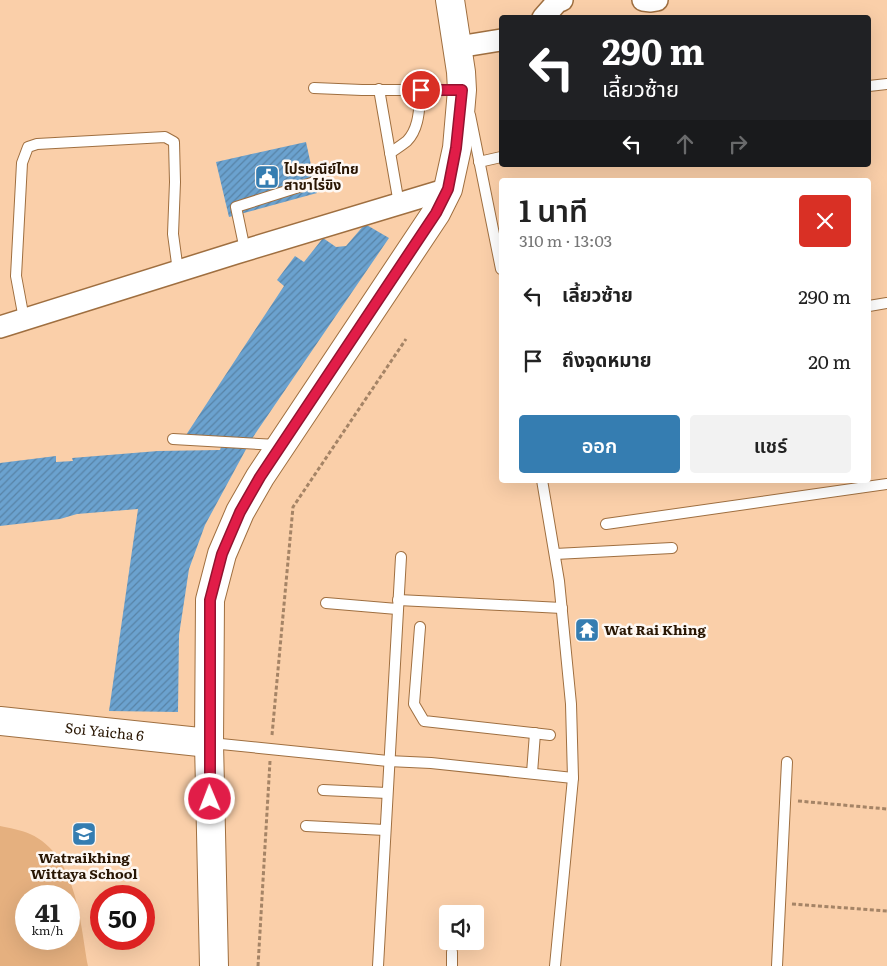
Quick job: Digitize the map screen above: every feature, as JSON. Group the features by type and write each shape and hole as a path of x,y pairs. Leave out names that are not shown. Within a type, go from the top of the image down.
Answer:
{"main road":[{"path":"214,966 209,743 210,600 222,554 240,512 260,477 436,213 448,189 456,148 460,70 450,0"},
{"name":"Soi Yaicha 6","path":"0,721 209,743"}],"street":[{"path":"546,15 557,2 562,0"},
{"path":"643,0 657,0"},
{"path":"460,70 499,41"},
{"path":"0,327 448,189"}],"lane":[{"path":"314,88 421,90 460,70 499,259"},
{"path":"871,86 887,84"},
{"path":"379,90 399,204"},
{"path":"390,153 408,140 413,132 421,90"},
{"path":"24,319 16,276 22,163 28,147 37,144 164,137 174,142 173,234 178,271"},
{"path":"479,162 499,157"},
{"path":"245,250 236,207 321,180"},
{"path":"871,306 887,302"},
{"path":"173,439 281,446"},
{"path":"543,483 562,608 571,704 573,778 555,966"},
{"path":"606,524 887,484"},
{"path":"555,554 672,548"},
{"path":"378,966 388,761 401,557"},
{"path":"326,604 562,608"},
{"path":"420,627 414,704 424,721 550,735"},
{"path":"532,773 535,733"},
{"path":"209,743 573,778"},
{"path":"777,966 787,762"},
{"path":"323,790 387,793"},
{"path":"306,826 385,830"},
{"path":"452,952 452,966"}],"path":[{"path":"258,966 271,748 293,506 406,339"},
{"path":"785,800 887,809"},
{"path":"779,903 887,911"}],"shaded area":[{"path":"0,826 30,834 46,844 58,857 72,885 15,885 15,950 80,950 80,916 88,966 0,966"}],"building":[{"name":"ไปรษณีย์ไทย สาขาไร่ขิง","path":"306,142 317,193 229,217 216,162"},
{"path":"365,224 389,238 251,440 205,525 189,569 179,635 178,712 109,711 138,509 77,514 60,519 0,526 0,463 56,456 56,462 73,461 72,458 158,451 220,450 224,438 186,435 284,286 277,280 295,256 304,262 323,238 336,247 346,246"}],"place":[{"name":"ไปรษณีย์ไทย สาขาไร่ขิง","path":"267,177"},
{"name":"Wat Rai Khing","path":"587,630"},
{"name":"Watraikhing Wittaya School","path":"84,834"}],"route":[{"path":"210,799 210,600 222,554 240,512 260,477 436,213 448,189 456,148 462,90 421,90"}]}
